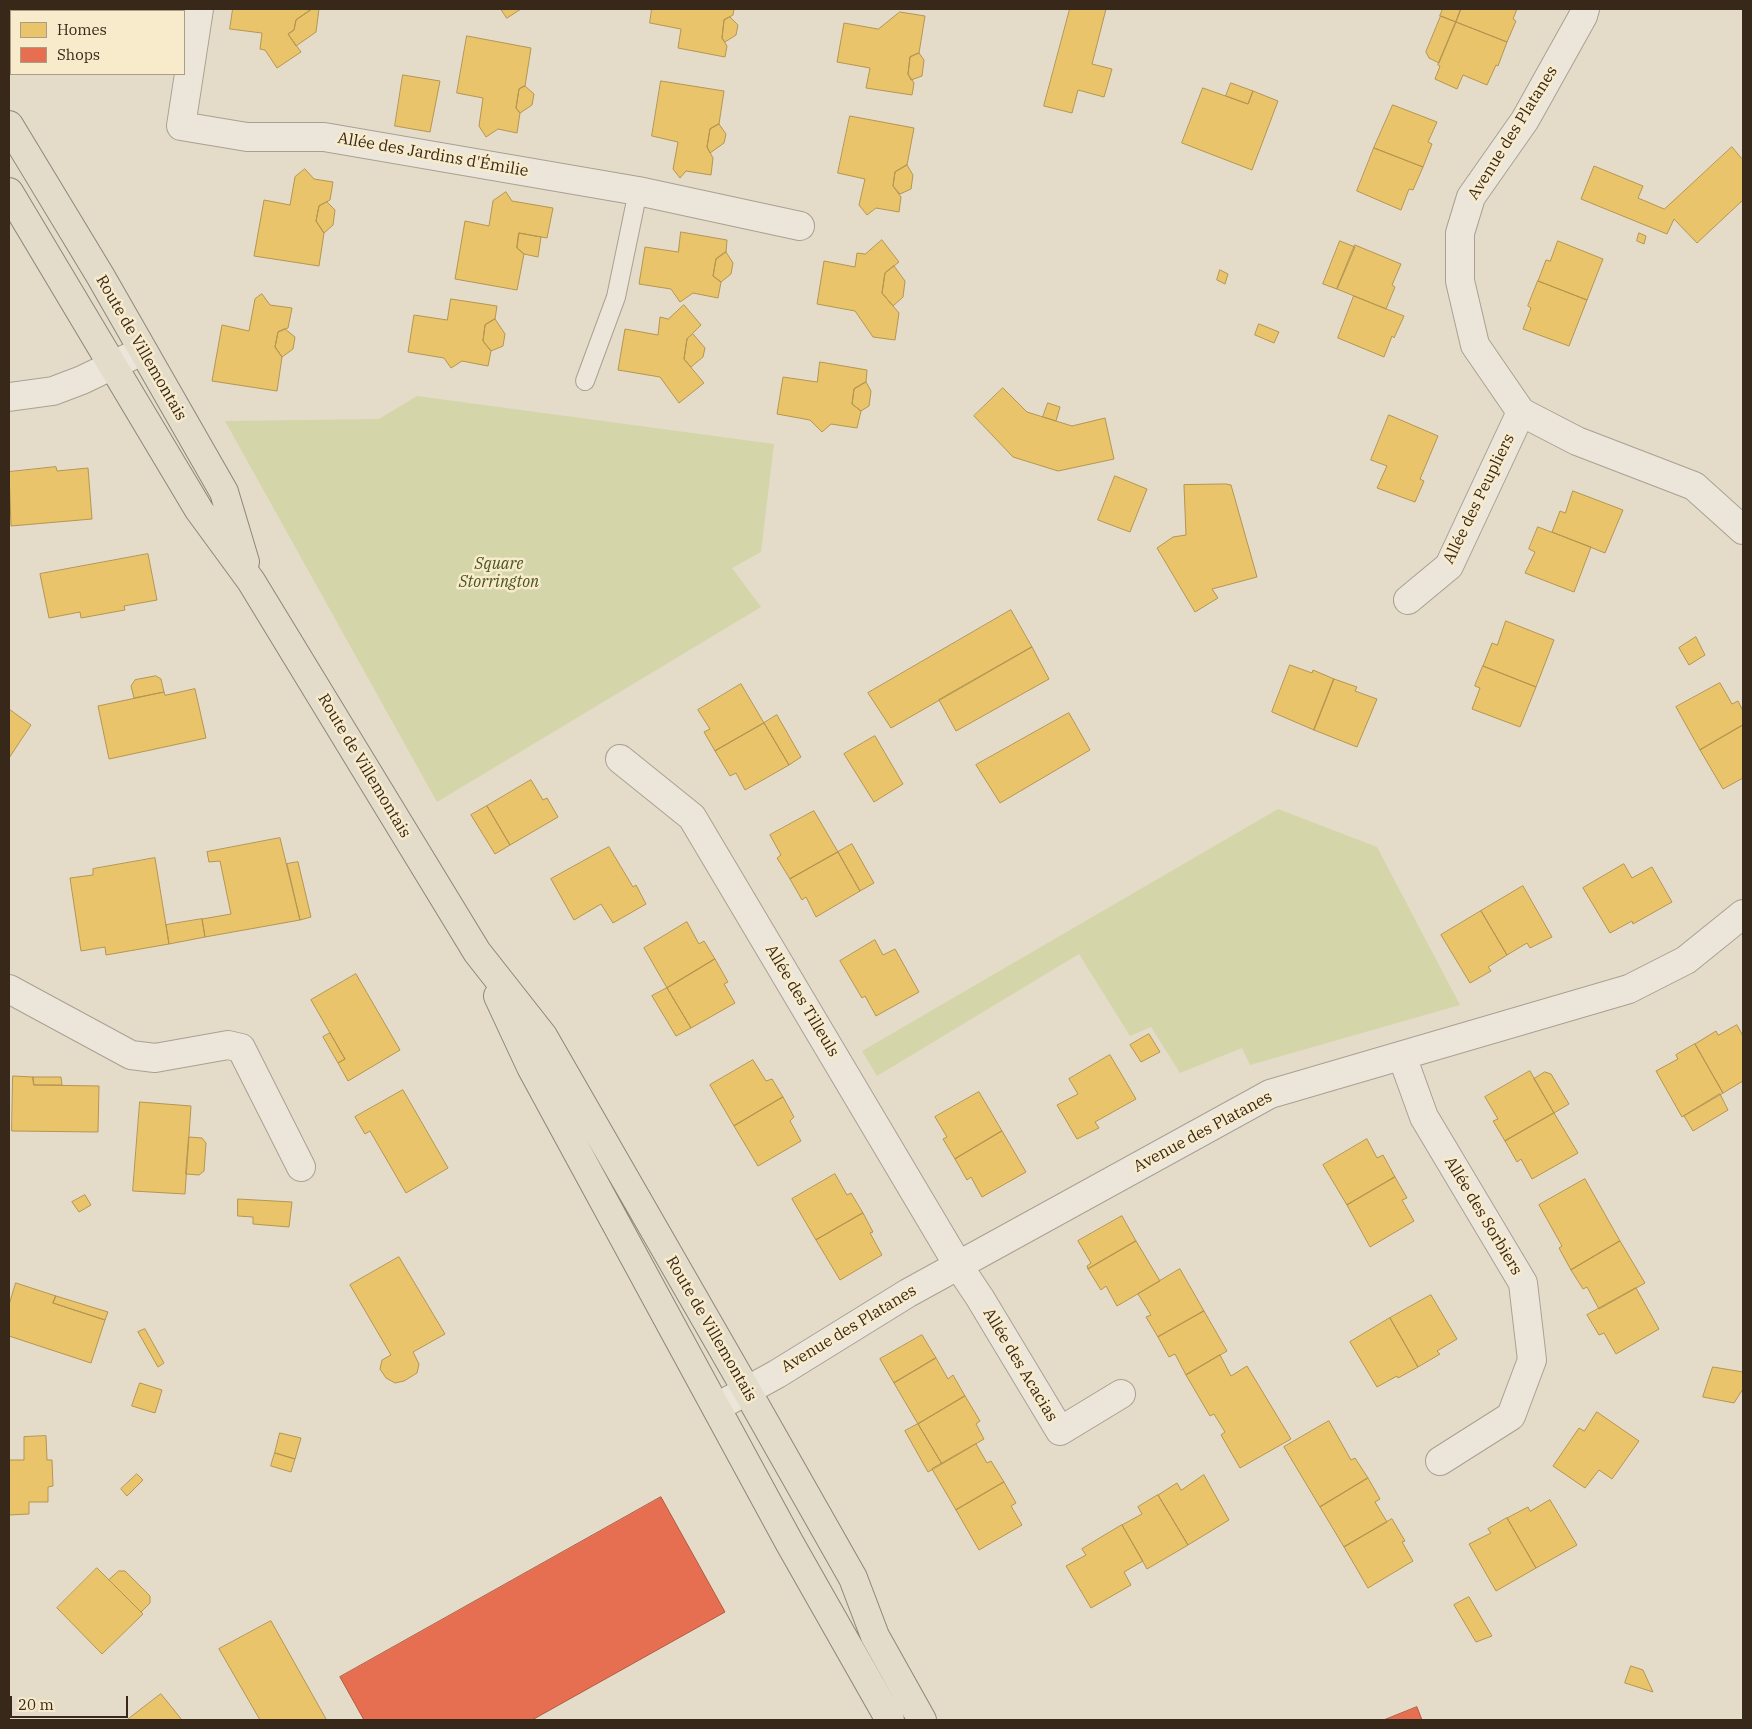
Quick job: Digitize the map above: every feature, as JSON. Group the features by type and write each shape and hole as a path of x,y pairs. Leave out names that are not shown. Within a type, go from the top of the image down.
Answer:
{"main road":[{"name":"Route de Villemontais","path":"9,125 101,277 224,492 251,581"},
{"name":"Route de Villemontais","path":"9,192 199,510 251,581 478,952 543,1036 852,1578 875,1636 922,1720"},
{"name":"Route de Villemontais","path":"478,952 531,1067 793,1550 890,1720"}],"street":[{"name":"Allée des Jardins d'Émilie","path":"199,9 181,126 247,137 324,137 638,191 800,226"},
{"name":"Avenue des Platanes","path":"1585,9 1525,120 1472,197 1460,233 1460,281 1475,345 1521,412 1577,441 1694,486 1743,530"},
{"path":"9,397 53,391 113,366 142,351"},
{"name":"Allée des Peupliers","path":"1408,600 1450,566 1521,412"},
{"name":"Allée des Tilleuls","path":"620,759 692,817 958,1265"},
{"name":"Avenue des Platanes","path":"717,1408 908,1293 1270,1094 1629,989 1686,960 1743,914"},
{"path":"9,989 131,1055 155,1058 228,1045 241,1048 301,1167"},
{"name":"Allée des Sorbiers","path":"1402,1056 1424,1117 1523,1283 1532,1360 1511,1416 1440,1461"},
{"name":"Allée des Acacias","path":"958,1265 1060,1431 1120,1394"}],"lane":[{"path":"585,381 616,297 638,191"}],"green space":[{"name":"Square Storrington","path":"417,396 774,444 761,552 732,568 761,607 437,802 225,421 379,419"},
{"path":"1278,809 1377,847 1460,1005 1250,1065 1242,1048 1180,1073 1151,1027 1130,1036 1079,954 877,1076 862,1051"}],"building: Homes":[{"path":"9,9 38,9 10,10 10,33"},
{"path":"38,9 54,9 54,10"},
{"path":"233,9 312,9 296,20 294,30 288,34 301,52 277,68 265,50 260,49 262,33 230,29"},
{"path":"312,9 319,9 316,32 296,46 288,34 294,30 296,20"},
{"path":"501,9 521,9 507,18"},
{"path":"652,9 734,9 733,15 724,20 722,38 727,46 725,57 678,48 681,29 650,23"},
{"path":"1070,9 1106,9 1092,64 1112,69 1104,97 1078,90 1072,113 1044,106"},
{"path":"1443,9 1461,9 1456,22 1440,16"},
{"path":"1461,9 1517,9 1513,19 1516,21 1507,42 1456,22"},
{"path":"900,12 925,16 919,53 910,57 908,74 914,83 912,95 866,88 870,68 837,62 844,23 878,29"},
{"path":"1441,16 1456,22 1439,63 1429,58 1426,52"},
{"path":"730,17 738,25 736,35 725,42 722,38 724,20"},
{"path":"1456,22 1507,42 1498,66 1496,65 1487,85 1463,75 1457,89 1435,79 1440,66 1438,65"},
{"path":"467,36 531,48 525,86 519,89 516,108 520,113 517,133 498,129 486,137 479,126 483,98 457,93"},
{"path":"919,53 924,60 922,76 911,80 908,74 910,57"},
{"path":"403,75 440,81 430,132 395,126"},
{"path":"661,81 724,91 719,124 710,129 707,147 713,158 711,175 686,171 680,178 673,169 678,142 652,136"},
{"path":"1231,83 1253,91 1248,104 1226,96"},
{"path":"525,86 534,94 532,105 520,113 516,108 519,89"},
{"path":"1203,88 1248,104 1253,91 1278,101 1252,170 1182,143"},
{"path":"1393,105 1437,122 1428,142 1432,144 1423,167 1374,148"},
{"path":"850,116 914,128 907,165 895,172 893,186 901,197 899,212 876,208 867,215 859,205 865,179 838,173"},
{"path":"719,124 726,134 724,143 710,153 707,147 710,129"},
{"path":"1732,147 1743,160 1743,200 1697,243 1674,219 1667,234 1581,199 1594,166 1643,186 1638,198 1664,209"},
{"path":"1374,148 1423,167 1413,190 1409,189 1401,210 1357,191"},
{"path":"907,165 913,175 911,189 900,194 893,186 895,172"},
{"path":"305,169 314,179 333,182 330,200 319,206 316,221 324,233 319,266 254,256 264,200 290,205 295,177"},
{"path":"506,192 512,201 553,208 547,238 519,233 517,248 524,254 517,290 455,279 465,221 489,226 493,201"},
{"path":"327,202 335,210 333,225 324,233 316,221 319,206"},
{"path":"681,232 727,240 726,252 716,259 713,276 721,282 718,298 693,293 680,302 671,289 639,284 645,247 678,252"},
{"path":"519,233 541,237 538,257 524,254 517,248"},
{"path":"1639,233 1646,236 1644,244 1637,241"},
{"path":"882,240 899,262 885,273 882,293 899,313 895,340 873,337 855,311 817,304 824,261 855,267 857,253 865,254"},
{"path":"1340,241 1355,247 1337,289 1323,284"},
{"path":"1558,241 1603,259 1587,300 1538,281 1546,260 1550,261"},
{"path":"1355,245 1401,264 1392,285 1395,287 1386,309 1337,289"},
{"path":"726,252 733,263 731,274 721,282 713,276 716,259"},
{"path":"894,266 905,281 903,297 893,306 882,293 885,273"},
{"path":"1220,270 1228,274 1225,284 1217,280"},
{"path":"1538,281 1587,300 1569,346 1523,329 1531,308 1528,306"},
{"path":"262,294 270,305 292,308 288,328 278,332 275,347 282,357 277,391 212,381 222,325 249,331 255,299"},
{"path":"1354,296 1404,316 1394,338 1392,336 1384,357 1338,338"},
{"path":"451,299 497,306 495,319 485,325 483,341 491,351 488,366 462,361 451,368 444,358 408,352 414,315 447,320"},
{"path":"684,305 701,325 687,339 684,359 704,383 679,403 660,377 618,370 625,329 658,335 660,317 668,319"},
{"path":"495,319 505,334 503,346 491,351 483,341 485,325"},
{"path":"1259,324 1279,332 1274,343 1255,335"},
{"path":"285,329 295,337 293,349 282,357 275,347 278,332"},
{"path":"693,334 705,348 703,357 691,367 684,359 687,339"},
{"path":"820,362 867,370 866,382 854,389 852,404 861,411 857,428 831,424 822,432 810,420 777,414 783,377 817,382"},
{"path":"866,382 871,391 869,406 861,411 852,404 854,389"},
{"path":"1003,388 1027,412 1072,426 1105,418 1114,459 1058,471 1013,457 974,416"},
{"path":"1048,403 1060,407 1056,421 1043,417"},
{"path":"1389,415 1438,436 1420,479 1424,481 1415,502 1377,488 1387,466 1371,460"},
{"path":"56,467 57,471 88,468 92,519 11,526 9,472"},
{"path":"1115,476 1147,489 1130,532 1098,520"},
{"path":"1184,485 1231,485 1257,577 1212,589 1218,598 1195,612 1157,548 1173,537 1186,535"},
{"path":"1573,491 1623,510 1605,553 1552,532 1560,511 1565,513"},
{"path":"1538,527 1591,547 1574,592 1525,573 1535,552 1529,549"},
{"path":"148,554 157,600 124,606 125,610 81,618 80,612 49,618 40,574"},
{"path":"1011,610 1032,647 891,728 868,693"},
{"path":"1506,621 1554,640 1536,687 1483,666 1492,643 1497,645"},
{"path":"1696,637 1705,655 1689,665 1679,648"},
{"path":"1032,647 1049,679 956,731 939,700"},
{"path":"1290,665 1312,673 1313,670 1334,679 1314,730 1272,712"},
{"path":"1483,666 1536,687 1520,727 1472,709 1480,688 1475,686"},
{"path":"156,676 161,679 164,692 134,698 131,686 135,680"},
{"path":"1334,679 1357,687 1355,691 1377,699 1357,747 1314,730"},
{"path":"1720,683 1732,704 1738,701 1743,711 1743,725 1700,750 1676,707"},
{"path":"741,684 764,723 715,751 704,732 710,729 698,710"},
{"path":"195,689 206,738 109,759 98,706 164,692 165,695"},
{"path":"9,709 31,725 9,758"},
{"path":"1069,713 1090,750 1000,803 976,765"},
{"path":"777,715 801,757 789,765 764,723"},
{"path":"764,723 789,765 745,790 736,773 730,776 715,751"},
{"path":"1743,725 1743,778 1723,789 1700,750"},
{"path":"875,736 903,784 874,802 844,754"},
{"path":"531,780 543,800 547,798 558,817 510,845 487,806"},
{"path":"487,806 510,845 495,854 471,815"},
{"path":"814,811 838,852 790,879 777,858 781,855 770,835"},
{"path":"280,838 300,920 205,937 202,919 231,914 220,861 209,862 207,852"},
{"path":"852,844 874,883 860,891 838,852"},
{"path":"609,847 633,887 636,885 646,904 613,923 601,904 574,920 551,879"},
{"path":"838,852 860,891 816,917 806,897 802,900 790,879"},
{"path":"155,858 169,944 106,955 105,947 81,951 70,878 93,875 93,869"},
{"path":"298,862 311,917 300,920 287,864"},
{"path":"1624,864 1632,878 1652,867 1672,902 1633,924 1632,921 1610,933 1583,888"},
{"path":"1523,886 1552,937 1530,948 1527,943 1507,955 1481,911"},
{"path":"1481,911 1507,955 1488,967 1491,971 1470,983 1441,935"},
{"path":"202,919 205,937 169,944 166,925"},
{"path":"687,922 699,944 704,941 715,959 667,988 644,948"},
{"path":"875,940 883,955 895,949 919,992 876,1016 865,996 862,998 840,961"},
{"path":"715,959 728,982 724,984 735,1003 691,1028 667,988"},
{"path":"356,974 400,1050 348,1081 338,1063 345,1059 311,1000"},
{"path":"667,988 691,1028 676,1036 652,996"},
{"path":"1737,1025 1743,1036 1743,1081 1723,1093 1695,1044 1716,1031 1718,1035"},
{"path":"330,1033 345,1059 338,1063 323,1037"},
{"path":"1149,1034 1160,1052 1141,1062 1130,1045"},
{"path":"1695,1044 1723,1093 1682,1117 1656,1071 1678,1059 1676,1055"},
{"path":"1110,1055 1136,1099 1095,1122 1099,1128 1077,1139 1057,1105 1078,1094 1069,1079"},
{"path":"753,1060 766,1081 772,1079 783,1097 734,1126 710,1085"},
{"path":"1530,1071 1554,1113 1505,1141 1493,1121 1498,1119 1485,1097"},
{"path":"1545,1072 1551,1074 1569,1104 1554,1113 1534,1079"},
{"path":"13,1076 33,1077 34,1085 99,1086 98,1132 12,1131"},
{"path":"33,1077 61,1077 62,1085 34,1085"},
{"path":"403,1090 448,1168 406,1193 370,1131 365,1134 355,1117"},
{"path":"979,1092 1002,1131 955,1159 943,1139 947,1137 935,1117"},
{"path":"1720,1094 1728,1110 1693,1131 1684,1116"},
{"path":"783,1097 794,1117 790,1121 801,1141 758,1166 734,1126"},
{"path":"140,1102 191,1106 185,1194 133,1191"},
{"path":"1554,1113 1578,1153 1532,1179 1521,1159 1517,1162 1505,1141"},
{"path":"1002,1131 1026,1172 982,1197 971,1177 967,1180 955,1159"},
{"path":"189,1137 202,1138 206,1143 204,1171 199,1175 186,1174"},
{"path":"1367,1139 1377,1158 1383,1155 1395,1177 1347,1205 1323,1165"},
{"path":"835,1174 847,1195 851,1193 863,1213 816,1240 792,1199"},
{"path":"1395,1177 1407,1198 1402,1200 1414,1221 1370,1247 1347,1205"},
{"path":"1585,1179 1620,1241 1571,1270 1559,1248 1562,1246 1539,1205"},
{"path":"85,1195 91,1205 79,1212 72,1202"},
{"path":"238,1199 292,1202 289,1227 253,1224 253,1217 238,1216"},
{"path":"863,1213 873,1232 870,1233 882,1255 840,1280 816,1240"},
{"path":"1122,1216 1136,1241 1088,1269 1087,1266 1091,1263 1078,1241"},
{"path":"1136,1241 1160,1281 1117,1306 1106,1286 1101,1290 1088,1269"},
{"path":"1620,1241 1645,1283 1599,1309 1587,1287 1583,1289 1571,1270"},
{"path":"399,1257 445,1334 413,1352 419,1364 417,1373 404,1381 395,1383 386,1378 380,1369 382,1360 391,1355 350,1285"},
{"path":"1180,1269 1204,1311 1158,1337 1146,1317 1151,1315 1138,1294"},
{"path":"16,1283 56,1296 53,1303 105,1320 91,1363 9,1336 9,1305"},
{"path":"1636,1288 1659,1329 1616,1354 1604,1333 1599,1335 1587,1315"},
{"path":"1431,1295 1457,1339 1437,1351 1440,1354 1418,1367 1390,1318"},
{"path":"56,1296 108,1312 105,1320 53,1303"},
{"path":"1204,1311 1227,1351 1186,1375 1175,1354 1169,1357 1158,1337"},
{"path":"1390,1318 1418,1367 1377,1387 1350,1342"},
{"path":"145,1329 164,1363 158,1367 138,1332"},
{"path":"922,1335 936,1358 894,1383 880,1359"},
{"path":"1220,1355 1231,1376 1247,1366 1291,1439 1240,1468 1221,1435 1225,1432 1214,1414 1210,1416 1186,1375"},
{"path":"936,1358 948,1379 953,1375 965,1396 918,1424 894,1383"},
{"path":"1713,1367 1743,1372 1743,1389 1734,1403 1703,1397"},
{"path":"140,1383 162,1390 155,1413 132,1406"},
{"path":"965,1396 980,1421 976,1424 984,1439 942,1464 918,1424"},
{"path":"1597,1412 1639,1441 1612,1479 1599,1470 1585,1488 1553,1466 1579,1428 1584,1431"},
{"path":"1329,1421 1351,1460 1355,1458 1368,1478 1320,1507 1284,1447"},
{"path":"918,1424 942,1464 928,1472 905,1431"},
{"path":"280,1433 301,1438 295,1459 275,1453"},
{"path":"46,1436 47,1460 52,1460 53,1486 48,1487 48,1502 29,1502 29,1514 9,1515 9,1460 24,1460 24,1437"},
{"path":"976,1444 987,1463 991,1461 1004,1482 956,1510 932,1469"},
{"path":"275,1453 295,1459 291,1472 271,1466"},
{"path":"137,1474 143,1480 127,1496 121,1489"},
{"path":"1204,1475 1229,1520 1188,1545 1158,1495 1177,1483 1181,1490"},
{"path":"1368,1478 1380,1499 1375,1502 1387,1522 1344,1547 1320,1507"},
{"path":"1004,1482 1016,1503 1011,1506 1022,1525 979,1550 956,1510"},
{"path":"1158,1495 1188,1545 1147,1569 1122,1525 1142,1514 1138,1507"},
{"path":"1550,1500 1577,1545 1536,1568 1507,1518 1528,1507 1530,1511"},
{"path":"1507,1518 1536,1568 1496,1591 1469,1544 1491,1533 1488,1529"},
{"path":"1392,1519 1405,1541 1402,1542 1413,1561 1368,1588 1344,1547"},
{"path":"1122,1525 1143,1561 1124,1572 1131,1585 1091,1608 1066,1566 1086,1555 1082,1549"},
{"path":"97,1568 143,1614 102,1654 57,1608"},
{"path":"119,1571 125,1571 150,1596 150,1603 141,1612 109,1580"},
{"path":"1469,1597 1492,1636 1476,1642 1454,1605"},
{"path":"271,1621 326,1719 260,1720 219,1649"},
{"path":"1631,1666 1643,1670 1653,1692 1625,1683"},
{"path":"161,1694 182,1720 127,1720"}],"building: Shops":[{"path":"661,1497 725,1612 532,1720 364,1720 340,1677"},
{"path":"1417,1707 1422,1720 1384,1720"}]}
